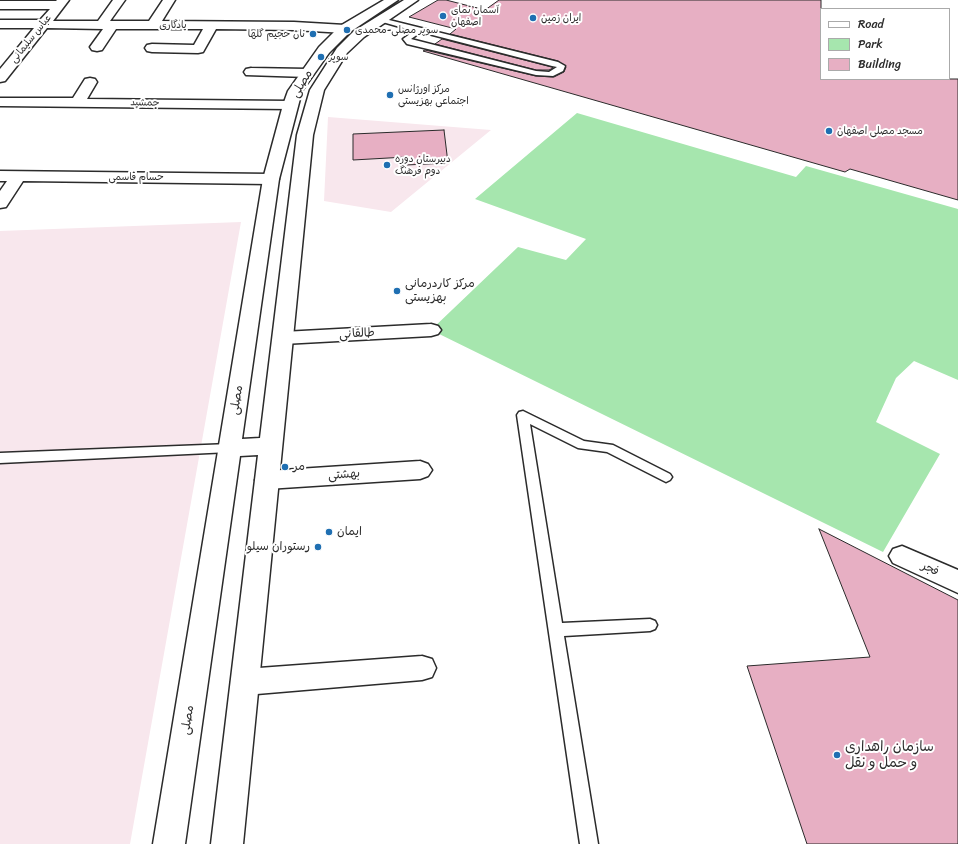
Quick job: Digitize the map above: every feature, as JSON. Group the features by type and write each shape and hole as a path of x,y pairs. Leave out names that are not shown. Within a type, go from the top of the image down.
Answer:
{"main road":[{"path":"97,47 119,0"},
{"path":"153,25 169,0"},
{"name":"مصلی","path":"169,844 271,179 290,105 296,91 324,50 345,29 392,0"},
{"name":"مصلی","path":"227,844 305,135 317,90 342,51 359,34 412,0"},
{"path":"0,5 60,3"},
{"name":"عباس سلیمانی","path":"2,74 60,3"},
{"name":"یادگاری","path":"0,24 294,26 345,29"},
{"path":"152,48 198,49 212,25"},
{"path":"251,72 307,74"},
{"path":"77,103 90,82"},
{"name":"جمشید","path":"0,102 49,108 77,103 290,105"},
{"path":"98,117 106,103"},
{"name":"حسام قاسمی","path":"0,176 271,179"},
{"path":"0,203 18,176"},
{"name":"طالقانی","path":"283,338 431,330"},
{"path":"230,448 271,446"},
{"name":"بهشتی","path":"267,480 420,470"},
{"name":"فجر","path":"902,556 958,582"},
{"path":"245,682 422,668"}],"lane":[{"path":"381,20 561,66 560,69 550,74 536,73 410,42 407,39 420,30"},
{"path":"589,844 523,415 582,445 609,448 666,478"},
{"path":"0,458 230,448"},
{"path":"556,630 650,625"}],"shaded area":[{"name":"دبیرستان دوره دوم فرهنگ","path":"328,117 491,130 391,212 324,201"},
{"path":"241,222 130,844 0,844 0,231"}],"green space":[{"path":"577,113 796,177 806,166 958,209 958,380 914,361 896,378 876,422 940,454 883,552 431,330 518,247 566,260 586,239 475,199"}],"building":[{"name":"مسجد مصلی اصفهان","path":"438,0 446,0 485,10 499,0 821,0 820,80 958,79 958,200 850,169 845,172 423,51 425,50 536,76 554,77 564,72 566,67 558,61 450,34 456,29 409,17"},
{"path":"442,39 553,68 549,70 536,70 435,44"},
{"path":"444,130 448,163 406,165 406,157 353,160 353,134"},
{"path":"819,529 958,600 958,844 807,844 747,666 870,657"}],"place":[{"name":"آسمان نمای اصفهان","path":"443,16"},
{"name":"ایران زمین","path":"533,18"},
{"name":"سوپر مصلی-محمدی","path":"347,30"},
{"name":"نان حجیم گلها","path":"313,34"},
{"name":"سوپر","path":"321,57"},
{"name":"مرکز اورژانس اجتماعی بهزیستی","path":"390,95"},
{"name":"مسجد مصلی اصفهان","path":"829,131"},
{"name":"دبیرستان دوره دوم فرهنگ","path":"387,165"},
{"name":"مرکز کاردرمانی بهزیستی","path":"397,291"},
{"name":"مر","path":"285,467"},
{"name":"ایمان","path":"329,532"},
{"name":"رستوران سیلو","path":"318,547"},
{"name":"سازمان راهداری و حمل و نقل","path":"837,755"}]}
